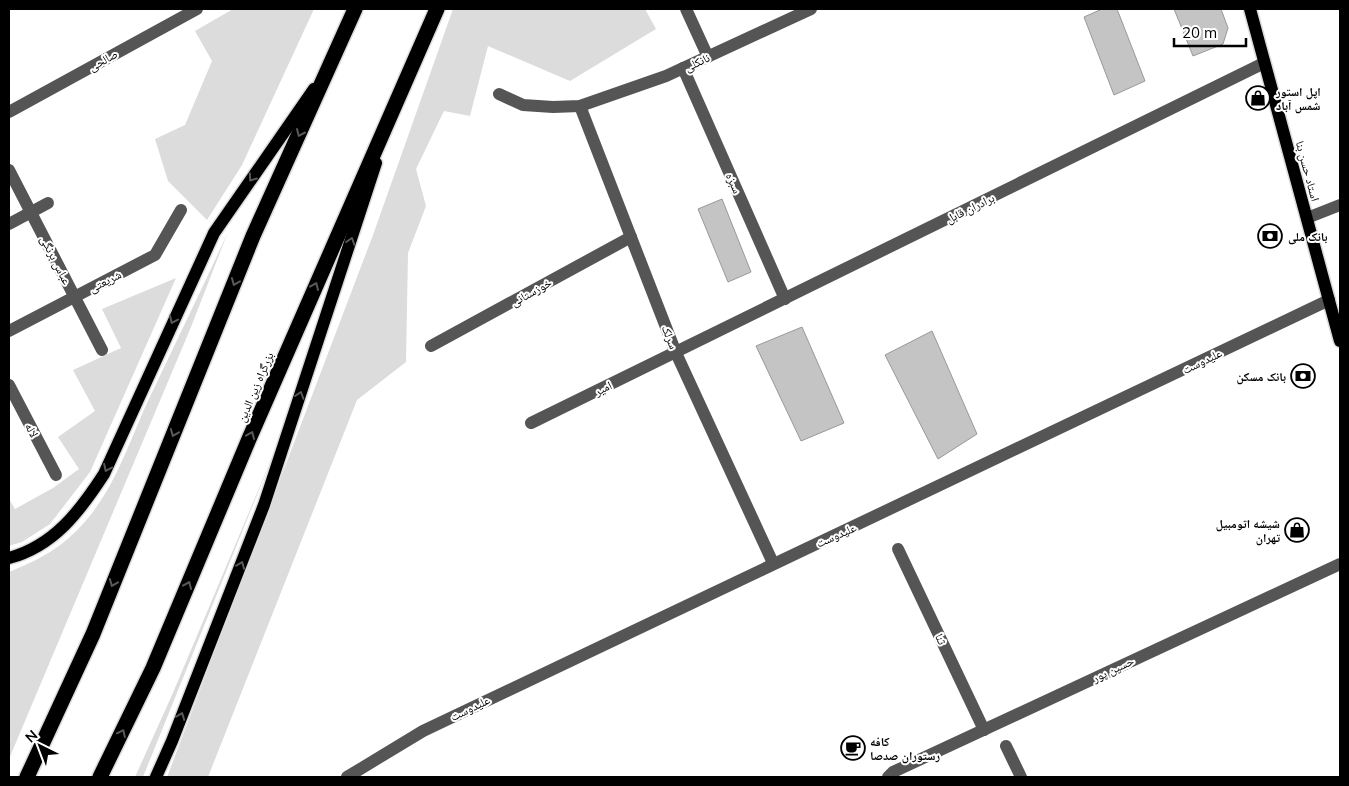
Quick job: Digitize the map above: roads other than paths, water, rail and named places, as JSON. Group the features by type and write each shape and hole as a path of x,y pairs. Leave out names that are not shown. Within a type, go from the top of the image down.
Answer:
{"highway":[{"path":"27,777 93,634 254,236 355,9"},
{"name":"بزرگراه زین الدین","path":"100,777 153,668 249,439 437,9"}],"main road":[{"name":"استاد حسن بنا","path":"1250,9 1340,342"},
{"path":"9,558 49,540 84,504 104,474 214,233 330,66"},
{"path":"156,777 172,741 264,506 399,94"}],"street":[{"name":"صالحی","path":"9,112 197,9"},
{"path":"686,9 708,57"},
{"name":"نانکلی","path":"498,94 523,104 553,107 580,106 666,76 811,9"},
{"name":"برادران قابل","path":"676,353 1264,63"},
{"name":"سبزه","path":"683,68 785,299"},
{"name":"سرلک","path":"580,106 676,353 774,563"},
{"name":"عباس برنگی","path":"9,170 102,350"},
{"path":"9,224 48,203"},
{"path":"1307,218 1340,206"},
{"name":"شریعتی","path":"9,331 155,256 181,210"},
{"name":"خوزستانی","path":"431,346 631,237"},
{"name":"علیدوست","path":"346,777 423,731 1329,300"},
{"name":"امیر","path":"531,423 676,353"},
{"name":"لاله","path":"9,385 56,475"},
{"name":"ثنا","path":"898,549 984,730"},
{"name":"حسین پور","path":"888,777 893,772 1340,564"},
{"path":"1006,746 1021,777"}],"place":[{"name":"اپل استور شمس آباد","path":"1258,98"},
{"name":"بانک ملی","path":"1270,236"},
{"name":"بانک مسکن","path":"1303,376"},
{"name":"شیشه اتومبیل تهران","path":"1297,530"},
{"name":"کافه رستوران صدصا","path":"853,748"}]}
